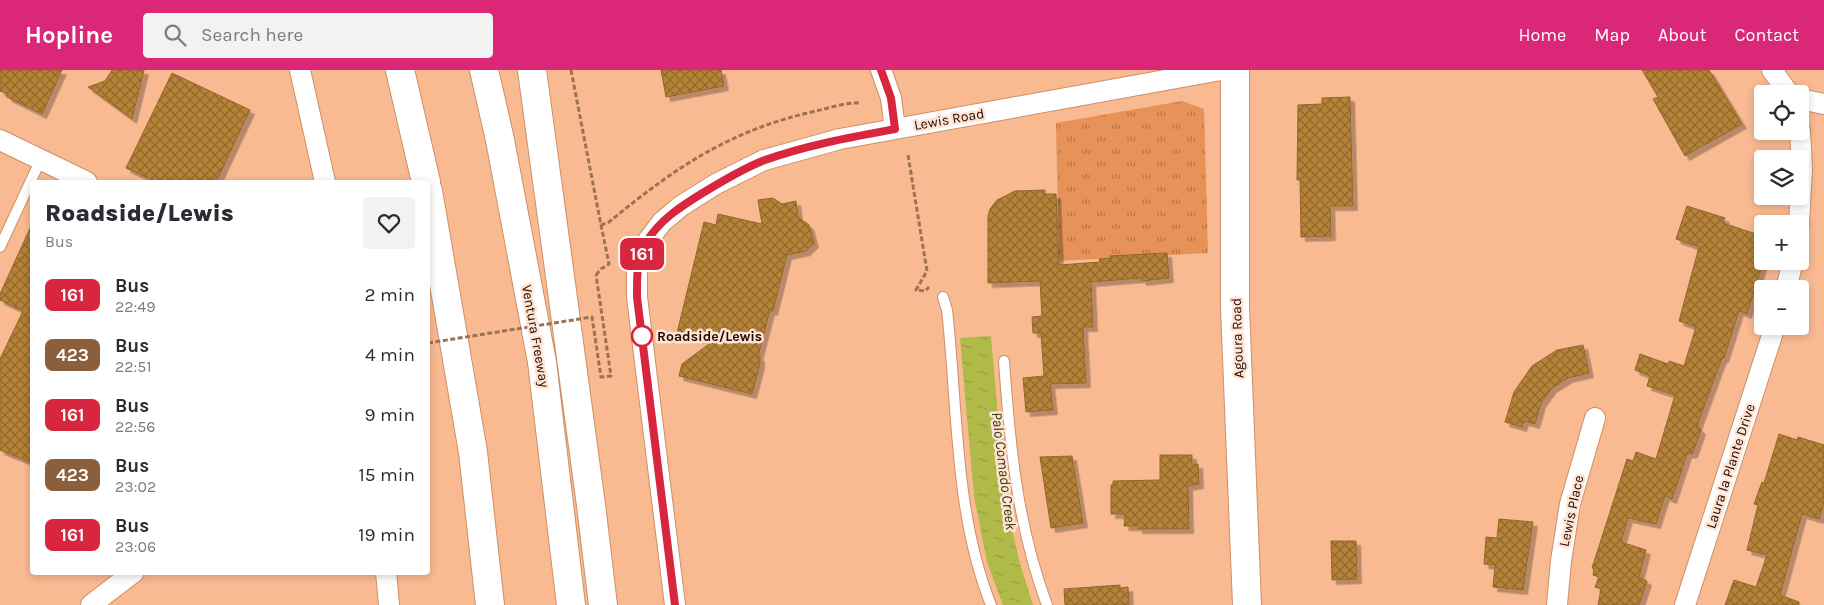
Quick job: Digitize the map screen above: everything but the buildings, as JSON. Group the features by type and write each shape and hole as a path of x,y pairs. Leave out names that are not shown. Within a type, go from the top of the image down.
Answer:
{"main road":[{"path":"400,70 426,180"},
{"name":"Ventura Freeway","path":"484,70 500,140 542,362 571,605"},
{"path":"532,70 590,495 602,605"},
{"name":"Agoura Road","path":"1235,70 1235,308 1247,605"},
{"path":"430,202 474,452 490,605"}],"street":[{"path":"300,70 325,180"},
{"path":"881,70 891,98 895,129"},
{"name":"Lewis Road","path":"675,605 637,297 637,269 646,243 662,222 681,206 716,184 764,160 840,139 1221,70"},
{"path":"1772,70 1783,85"},
{"path":"1809,102 1824,104"},
{"path":"0,140 83,180"},
{"path":"1799,215 1802,169 1800,140"},
{"name":"Laura la Plante Drive","path":"1686,605 1772,335"},
{"name":"Lewis Place","path":"1557,605 1561,560 1570,504 1595,418"},
{"path":"91,605 130,575"},
{"path":"386,575 389,605"}],"lane":[{"path":"31,180 41,159"},
{"path":"0,247 30,183"},
{"path":"943,296 947,310 963,489 971,538 992,605"},
{"path":"1004,361 1009,438 1017,501 1028,550 1047,605"}],"path":[{"path":"430,343 592,317 601,377 611,376 596,275 609,264 571,70"},
{"path":"601,225 609,222 661,179 703,152 748,132 796,116 861,103"},
{"path":"908,155 927,270 916,290 925,291 932,284 943,296"}],"green space":[{"path":"1182,101 1204,109 1208,253 1059,261 1056,123"}],"water":[{"path":"991,336 1005,497 1019,560 1033,605 1003,605 987,562 974,496 960,338"}],"bus line":[{"name":"161","path":"675,605 637,297 637,269 646,243 662,222 681,206 716,184 764,160 840,139 895,129 891,98 881,70"}],"place":[{"name":"Roadside/Lewis","path":"642,336"}],"water label":[{"name":"Palo Comado Creek","path":"1004,471"}]}
